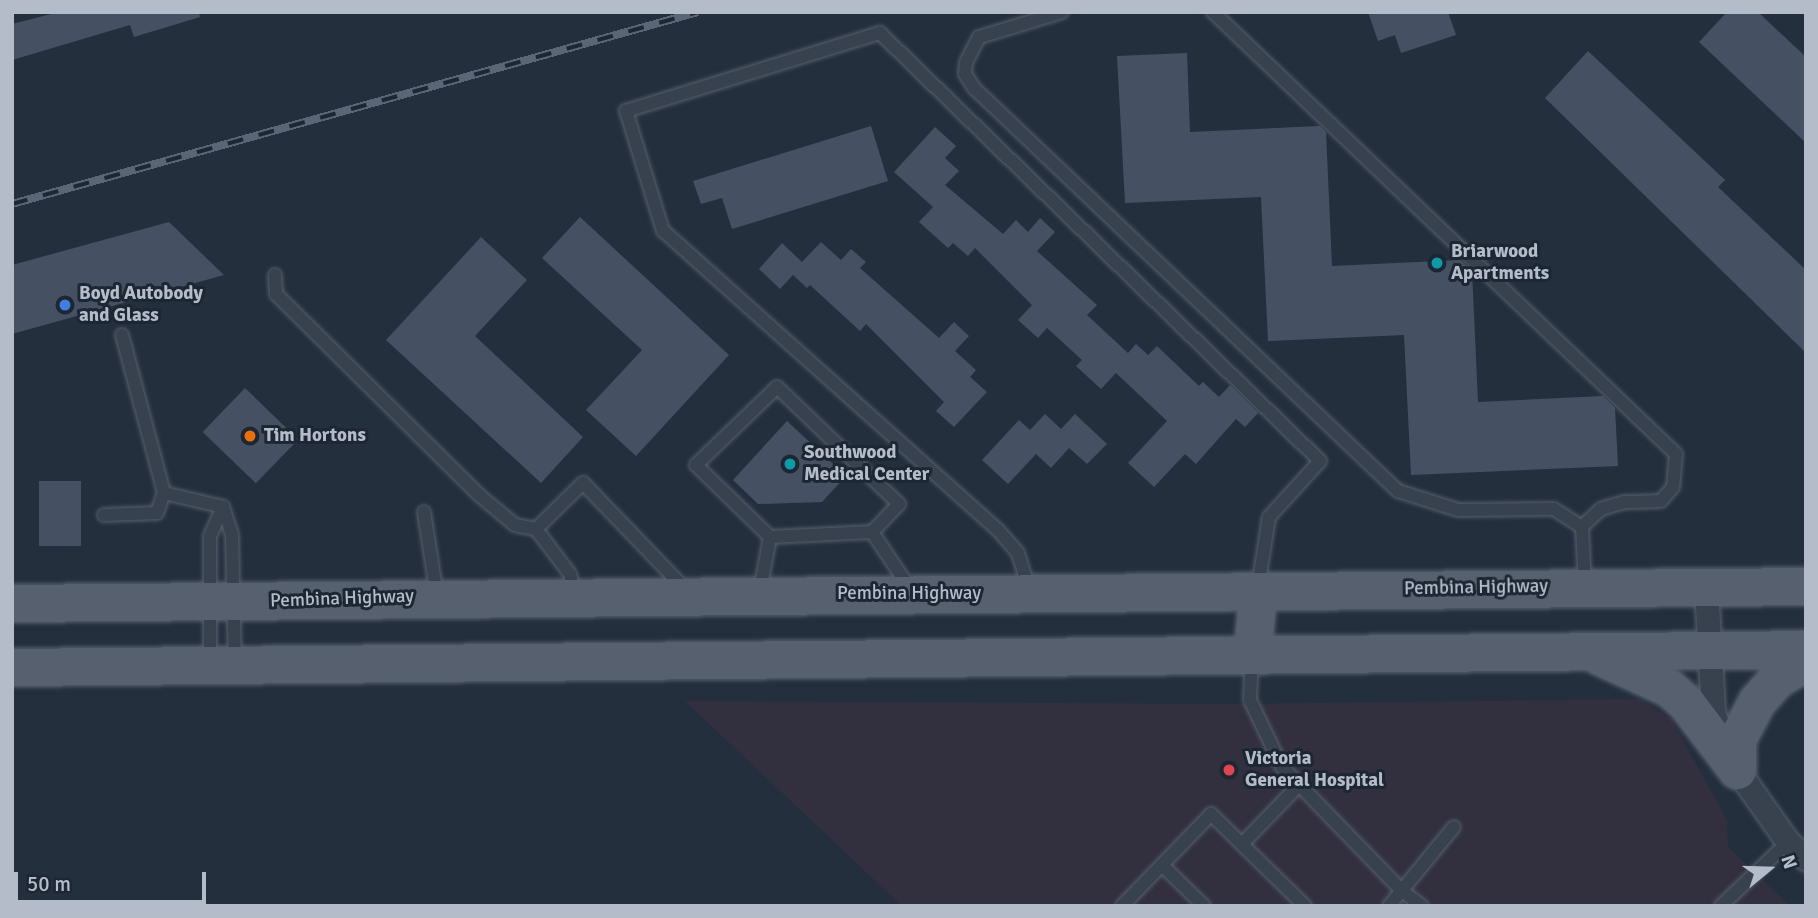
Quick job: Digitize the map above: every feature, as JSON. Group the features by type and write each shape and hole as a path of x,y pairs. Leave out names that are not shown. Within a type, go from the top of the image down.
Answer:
{"main road":[{"name":"Pembina Highway","path":"12,603 222,602 437,596 914,596 1030,592 1806,586"},
{"path":"1252,654 1258,591"},
{"path":"12,667 1806,649"},
{"path":"1586,651 1669,688 1686,703 1737,770"},
{"path":"1737,770 1737,739 1757,701 1778,678 1806,662"}],"street":[{"path":"1706,587 1713,713 1737,770 1787,842 1806,859"}],"lane":[{"path":"1062,12 979,37 966,62 965,74 974,88 1398,491 1458,510 1554,509 1582,527"},
{"path":"1213,12 1667,440 1678,468 1673,487 1661,501 1624,502 1601,509 1582,527"},
{"path":"1030,592 1018,553 999,531 663,231 626,110 880,33 1320,461 1269,517 1258,591"},
{"path":"275,275 276,294 479,495 515,525 536,529 570,575 575,596"},
{"path":"104,515 157,513 164,493 121,335"},
{"path":"777,387 899,504 872,532 770,537 696,465 777,387"},
{"path":"536,529 583,483 690,594"},
{"path":"164,493 223,507"},
{"path":"222,664 222,602 232,535 223,507"},
{"path":"222,664 222,602 210,536 223,507"},
{"path":"424,512 437,596"},
{"path":"1582,527 1586,587"},
{"path":"872,532 914,596"},
{"path":"760,594 770,537"},
{"path":"1252,654 1250,699 1282,767 1402,891 1422,906"},
{"path":"1242,844 1299,785"},
{"path":"1122,906 1211,814 1305,906"},
{"path":"1389,906 1454,827"},
{"path":"1721,906 1787,842"},
{"path":"1162,865 1204,906"}],"shaded area":[{"name":"Victoria General Hospital","path":"1640,699 1672,720 1727,820 1728,847 1790,906 902,906 685,701 1228,704"}],"building":[{"path":"59,12 199,12 200,17 134,37 130,25 12,60 12,24"},
{"path":"1368,12 1448,12 1456,35 1401,53 1395,35 1378,41"},
{"path":"1727,12 1758,12 1806,57 1806,143 1699,42"},
{"path":"1588,51 1725,180 1718,187 1806,270 1806,353 1545,98"},
{"name":"Briarwood Apartments","path":"1187,53 1190,132 1320,126 1326,132 1332,266 1460,260 1472,271 1478,402 1603,396 1615,408 1618,466 1411,475 1404,335 1268,341 1261,197 1125,203 1117,56"},
{"path":"871,126 888,181 732,229 722,198 701,204 693,181"},
{"path":"935,127 956,146 945,158 959,171 945,185 1003,234 1016,220 1028,232 1040,218 1055,232 1037,251 1097,305 1087,315 1128,353 1136,344 1148,355 1157,346 1199,386 1203,382 1219,397 1230,385 1258,413 1245,427 1236,419 1196,464 1185,454 1154,487 1128,463 1167,421 1116,373 1101,389 1076,366 1082,360 1047,328 1038,338 1018,320 1032,305 975,248 968,256 953,243 948,248 919,222 933,207 894,172"},
{"path":"580,217 729,355 636,456 586,410 642,350 542,258"},
{"name":"Boyd Autobody and Glass","path":"169,222 224,275 12,334 12,265"},
{"path":"481,237 527,280 475,336 583,437 541,483 386,340"},
{"path":"821,242 841,260 851,249 866,262 860,268 939,338 954,322 969,336 955,351 976,370 970,377 987,392 954,427 936,411 944,402 866,324 860,331 810,285 807,288 793,275 780,289 759,269 782,243 802,262"},
{"name":"Tim Hortons","path":"245,388 298,439 256,483 203,432"},
{"path":"1045,414 1061,429 1075,414 1107,444 1087,464 1069,448 1051,468 1036,454 1008,484 982,460 1019,420 1030,430"},
{"name":"Southwood Medical Center","path":"787,421 846,476 822,502 758,504 733,480"},
{"path":"39,481 81,481 81,546 39,546"}],"railway":[{"path":"12,204 698,12"}],"place":[{"name":"Briarwood Apartments","path":"1437,263"},
{"name":"Boyd Autobody and Glass","path":"65,305"},
{"name":"Tim Hortons","path":"250,436"},
{"name":"Southwood Medical Center","path":"790,464"},
{"name":"Victoria General Hospital","path":"1229,770"}]}
